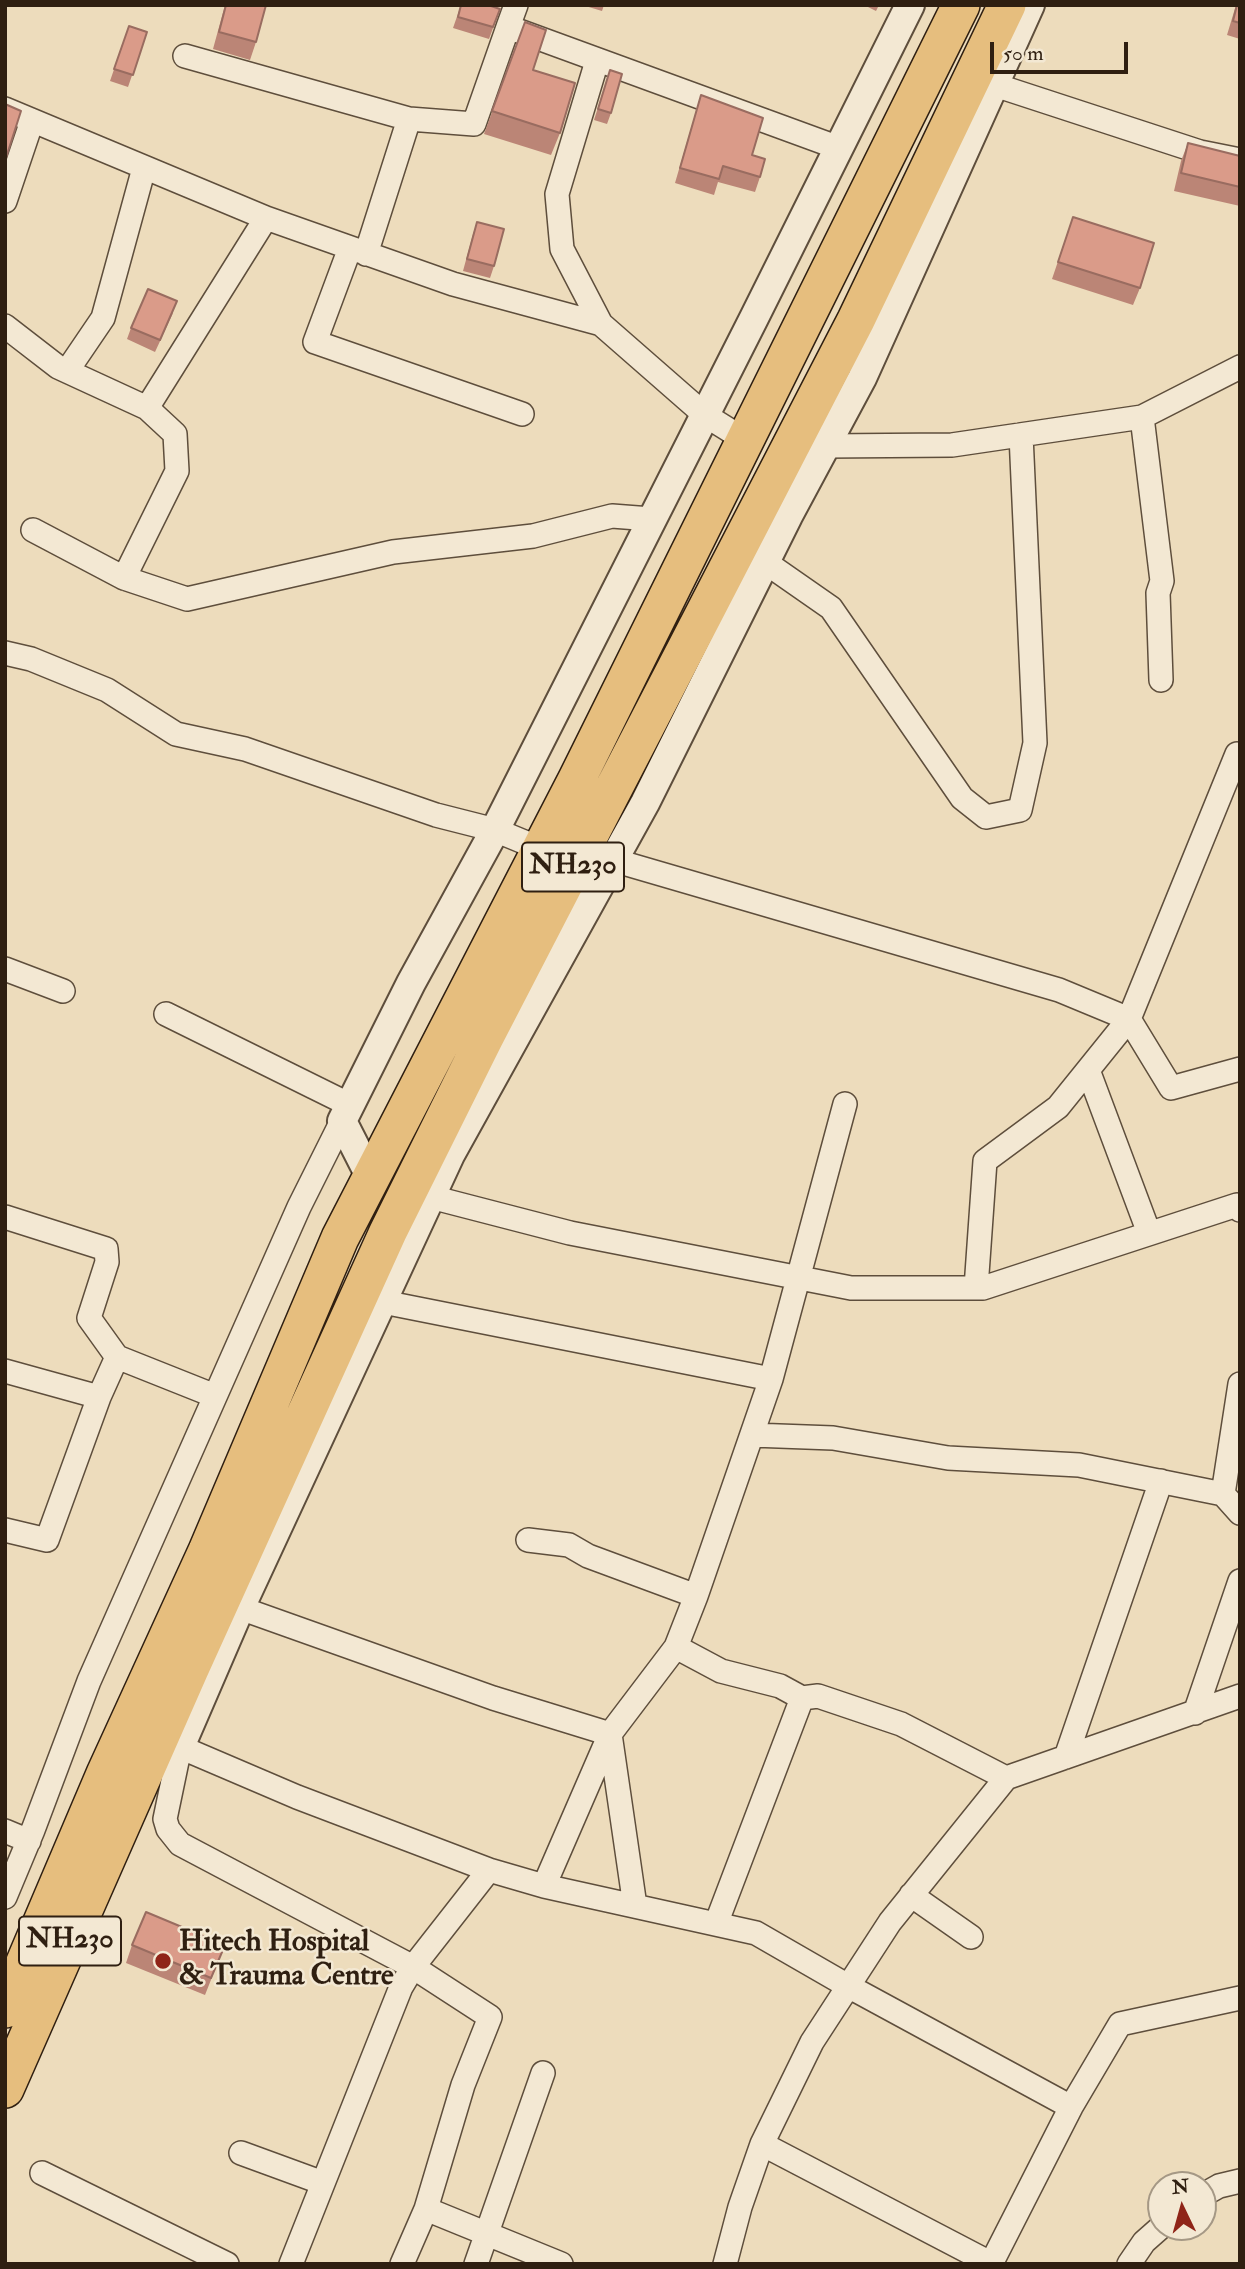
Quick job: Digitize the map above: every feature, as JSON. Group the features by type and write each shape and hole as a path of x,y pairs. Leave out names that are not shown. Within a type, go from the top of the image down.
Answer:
{"highway":[{"name":"NH230","path":"155,1737 207,1551 340,1238 541,849 961,5"},
{"name":"NH230","path":"5,2009 120,1783 155,1737 388,1232 438,1156 779,502 856,320 1007,5"},
{"name":"NH230","path":"5,2089 120,1783"}],"street":[{"path":"5,1897 89,1681 299,1207 411,983 495,830 910,5"},
{"path":"402,2264 426,2209 463,2085 490,2017 413,1967 180,1844 165,1819 155,1737 240,1608 431,1196 438,1156 645,803 765,562 779,502 825,446 862,378 1030,5"},
{"path":"185,56 408,119 474,124 512,16 597,61 839,148"},
{"path":"597,61 557,194 562,248 601,324 705,415 745,440"},
{"path":"995,85 1200,152 1240,160"},
{"path":"5,108 266,218 453,284 601,324"},
{"path":"408,119 358,251 315,342 522,414"},
{"path":"5,201 32,121"},
{"path":"67,371 103,318 144,168"},
{"path":"147,408 266,218"},
{"path":"5,326 58,367 147,408 175,435 177,471 124,578"},
{"path":"825,446 952,444 1142,418 1240,367"},
{"path":"1142,418 1162,581 1158,593 1161,680"},
{"path":"765,562 831,608 962,798 986,817 1020,810 1035,743 1021,435"},
{"path":"33,530 124,578 187,600 393,552 533,536 612,516 651,519"},
{"path":"5,653 31,659 107,690 176,734 245,749 436,815 495,830 541,849"},
{"path":"976,1288 985,1161 1058,1107 1129,1019 1237,754"},
{"path":"613,860 1059,990 1129,1019 1171,1088 1240,1069"},
{"path":"5,969 62,992"},
{"path":"166,1014 346,1113 370,1176"},
{"path":"1088,1070 1149,1233"},
{"path":"544,1886 610,1734 676,1647 696,1596 771,1379 845,1104"},
{"path":"431,1196 570,1233 851,1288 983,1288 1237,1205 1240,1210"},
{"path":"5,1217 106,1249 107,1262 89,1318 117,1357 215,1396"},
{"path":"383,1302 771,1379"},
{"path":"5,1530 47,1540 99,1397 117,1357"},
{"path":"5,1371 99,1397"},
{"path":"1223,1494 1240,1384"},
{"path":"752,1435 833,1438 948,1458 1079,1465 1223,1494 1240,1513"},
{"path":"1066,1757 1161,1481"},
{"path":"528,1540 569,1545 588,1556 696,1596"},
{"path":"1195,1713 1240,1581"},
{"path":"240,1608 493,1698 610,1734"},
{"path":"676,1647 721,1671 780,1686 802,1698 818,1696 901,1724 1006,1777"},
{"path":"725,2264 740,2207 762,2144 812,2042 890,1922 1006,1777 1240,1696"},
{"path":"716,1924 802,1698"},
{"path":"610,1734 635,1906"},
{"path":"155,1737 297,1797 489,1870 544,1886 756,1933 1071,2107"},
{"path":"5,1831 29,1841"},
{"path":"291,2264 401,1987 413,1967 489,1870"},
{"path":"911,1895 971,1937"},
{"path":"762,2144 991,2264 1071,2107 1120,2024 1240,1998"},
{"path":"476,2264 543,2073"},
{"path":"241,2153 323,2183"},
{"path":"42,2173 227,2264"},
{"path":"1217,2187 1240,2181"},
{"path":"426,2209 561,2264"},
{"path":"1129,2264 1147,2239"}],"building":[{"path":"226,5 266,5 256,42 219,32"},
{"path":"461,5 488,5 500,9 493,27 458,17"},
{"path":"1237,5 1240,5 1240,23 1233,21"},
{"path":"525,22 546,30 533,70 575,83 560,133 492,111"},
{"path":"129,26 147,32 133,75 114,69"},
{"path":"610,70 622,74 611,113 598,109"},
{"path":"701,95 763,118 752,155 765,159 760,177 723,166 719,179 680,168"},
{"path":"5,104 21,111 5,161"},
{"path":"1188,143 1240,156 1240,187 1181,173"},
{"path":"1073,217 1154,243 1140,288 1058,262"},
{"path":"477,222 504,229 494,266 467,259"},
{"path":"148,289 177,301 160,340 131,328"},
{"path":"146,1912 225,1945 211,1978 132,1945"}],"place":[{"name":"Hitech Hospital & Trauma Centre","path":"163,1961"}]}
